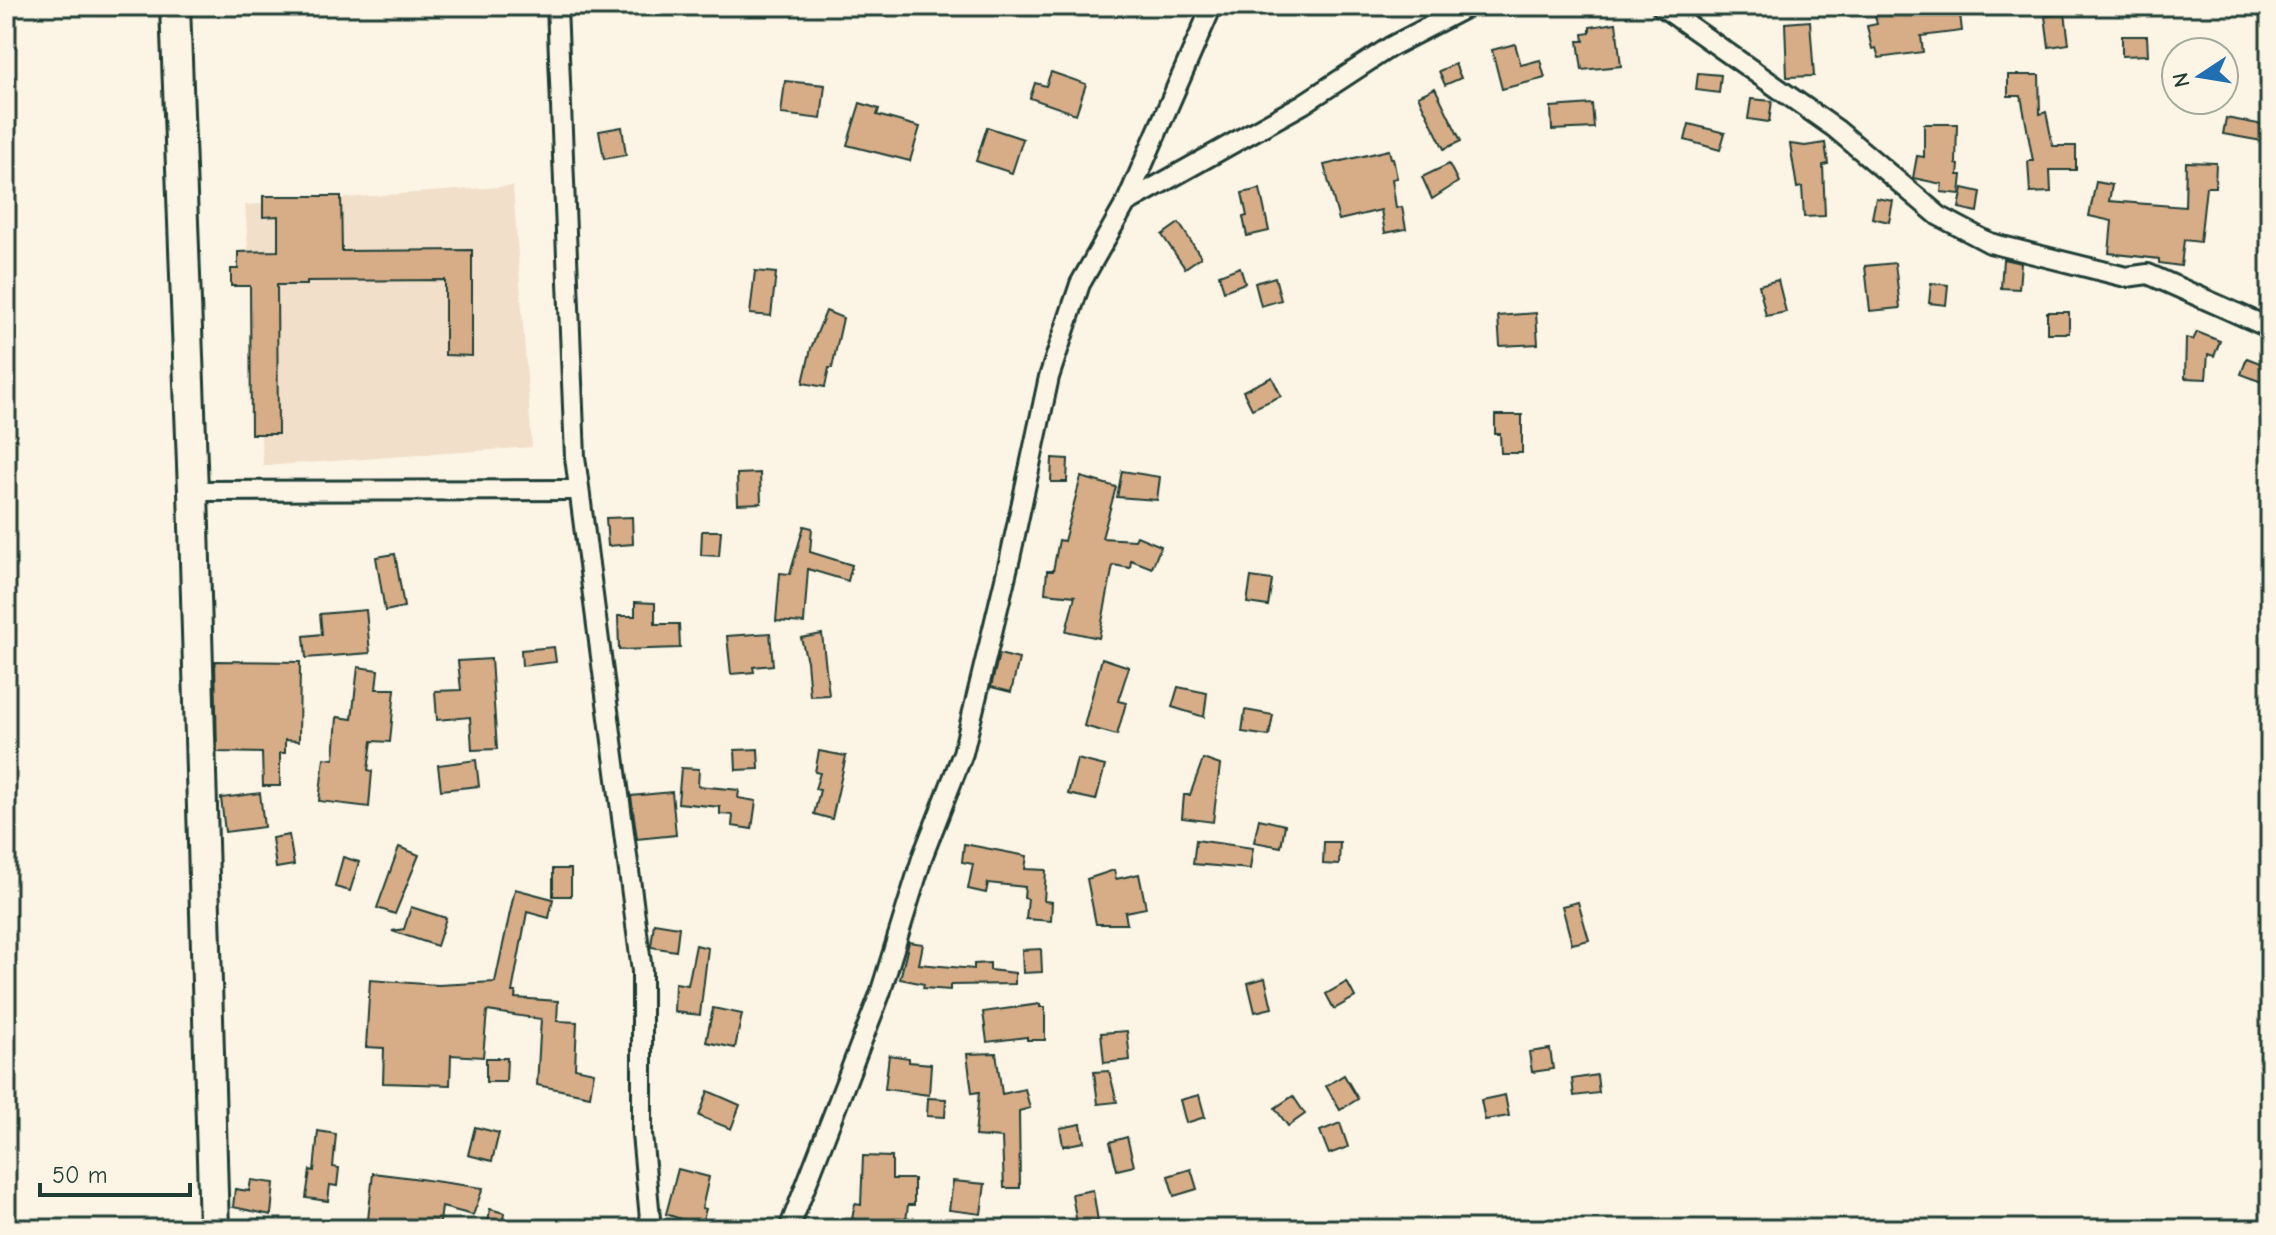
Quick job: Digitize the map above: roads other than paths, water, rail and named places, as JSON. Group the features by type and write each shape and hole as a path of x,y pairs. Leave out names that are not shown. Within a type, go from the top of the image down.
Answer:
{"main road":[{"path":"175,6 193,491 214,1229"}],"street":[{"path":"557,6 578,490 642,971 642,1134 651,1229"},
{"path":"789,1229 880,994 923,855 963,753 1053,364 1080,284 1126,203 1212,6"},
{"path":"1126,203 1303,104 1390,47 1469,6"},
{"path":"1661,6 1836,129 1939,216 1966,232 1990,243 2126,277 2148,274 2270,328"},
{"path":"193,491 578,490"}]}
